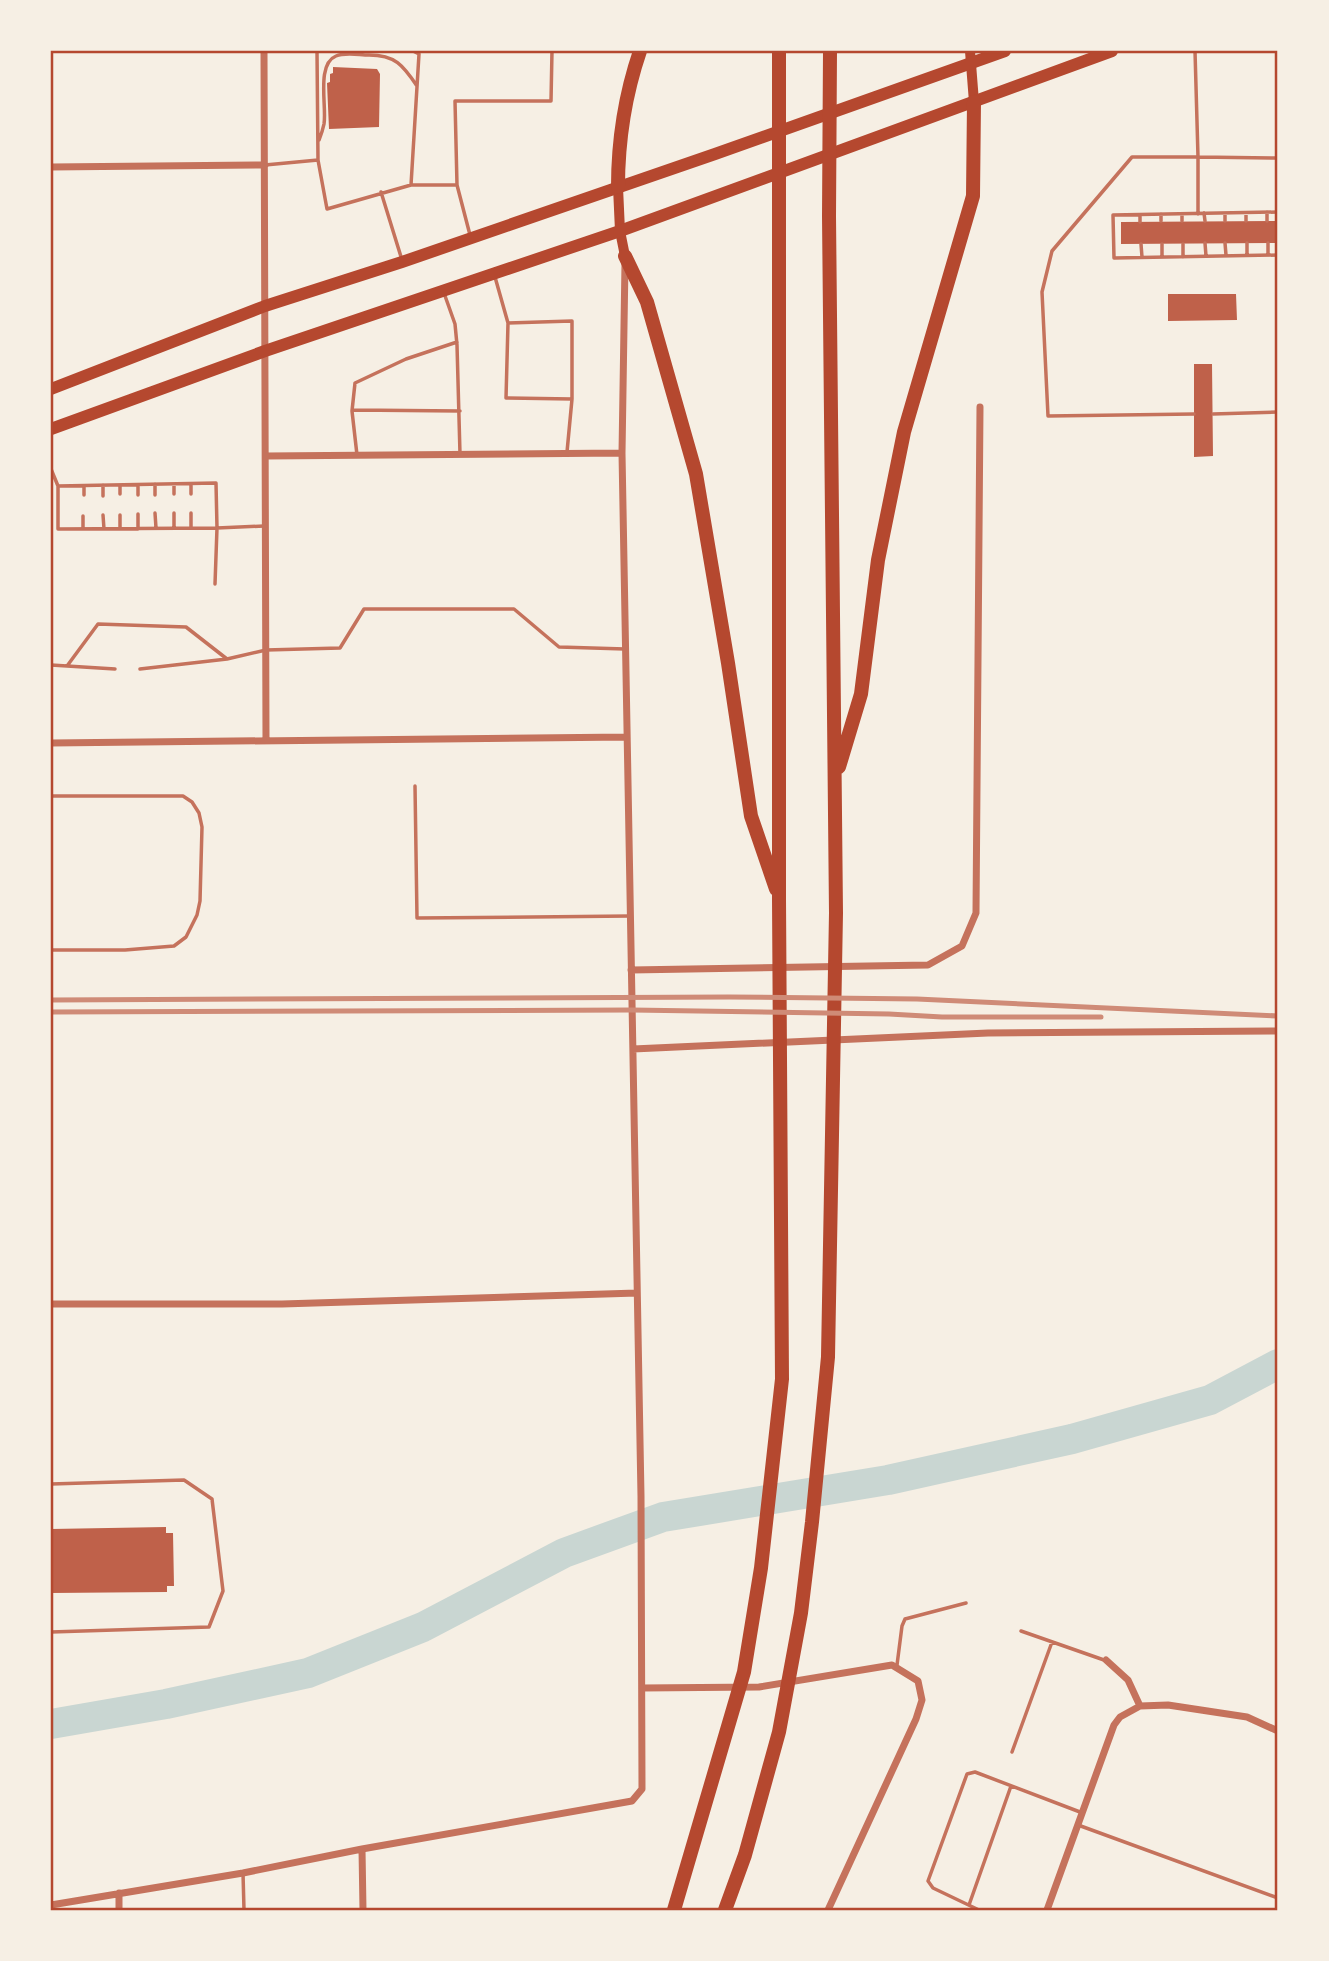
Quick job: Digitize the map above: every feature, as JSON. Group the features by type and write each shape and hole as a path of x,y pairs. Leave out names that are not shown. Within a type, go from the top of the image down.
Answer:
{"highway":[{"path":"618,187 618,152 622,123 640,51"},
{"path":"725,1910 745,1855 779,1732 801,1613 828,1357 836,913 829,216 830,51"},
{"path":"674,1910 744,1672 761,1567 782,1379 779,55"},
{"path":"835,781 861,694 878,560 904,432 973,196 974,102"},
{"path":"625,256 647,302 696,474 751,816 779,899"}],"main road":[{"path":"51,389 265,306 402,262 715,154 970,57 1004,51"},
{"path":"51,429 265,351 620,231 1112,51"},
{"path":"970,57 974,102"},
{"path":"618,187 620,231 625,256"}],"street":[{"path":"264,51 266,741"},
{"path":"51,167 265,165"},
{"path":"51,1905 243,1873 632,1801 642,1789 641,1496 622,453 625,256"},
{"path":"631,970 928,965 962,946 976,913 980,407"},
{"path":"265,456 622,453"},
{"path":"51,743 627,737"},
{"path":"633,1049 988,1033 1278,1031"},
{"path":"51,1304 282,1304 637,1293"},
{"path":"1106,1660 1128,1680 1140,1706"},
{"path":"642,1688 759,1687 892,1665 918,1681 922,1700 916,1719 828,1910"},
{"path":"1047,1910 1114,1725 1120,1717 1140,1706 1168,1705 1247,1717 1278,1731"},
{"path":"362,1849 363,1910"},
{"path":"119,1893 119,1910"}],"lane":[{"path":"317,51 318,160 327,209 411,185 457,184"},
{"path":"411,185 419,54 413,51"},
{"path":"471,238 457,184 455,101 551,101 552,51"},
{"path":"1195,51 1198,214"},
{"path":"318,143 324,123 326,69 335,56 346,54 390,57 405,68 417,86"},
{"path":"1194,414 1048,416 1042,292 1052,251 1132,157 1278,158"},
{"path":"265,165 318,160"},
{"path":"381,192 402,262"},
{"path":"1267,212 1267,221"},
{"path":"1278,212 1113,215 1114,258 1278,255"},
{"path":"1225,213 1225,221"},
{"path":"1246,213 1246,221"},
{"path":"1161,214 1161,222"},
{"path":"1182,214 1182,221"},
{"path":"1204,214 1205,221"},
{"path":"1140,215 1140,222"},
{"path":"1205,243 1206,257"},
{"path":"1225,243 1226,256"},
{"path":"1247,243 1247,256"},
{"path":"1268,243 1268,255"},
{"path":"1141,244 1142,257"},
{"path":"1162,244 1162,257"},
{"path":"1183,244 1183,257"},
{"path":"495,275 508,323 506,398 572,399"},
{"path":"443,292 455,324 457,342 460,454"},
{"path":"508,323 572,321 572,399 566,453"},
{"path":"356,455 352,410 355,383 406,359 457,342"},
{"path":"352,410 460,411"},
{"path":"1213,414 1278,412"},
{"path":"51,470 58,486 58,529 266,526"},
{"path":"58,486 216,483 215,584"},
{"path":"155,484 155,495"},
{"path":"174,484 174,494"},
{"path":"191,484 191,494"},
{"path":"103,485 103,496"},
{"path":"120,485 120,494"},
{"path":"138,485 138,495"},
{"path":"83,495 84,486"},
{"path":"155,513 156,528"},
{"path":"174,513 174,528"},
{"path":"191,513 191,528"},
{"path":"120,514 120,529"},
{"path":"138,514 138,529"},
{"path":"103,515 104,529"},
{"path":"83,516 83,529"},
{"path":"139,669 227,659 265,650 340,648 364,609 514,609 559,647 625,649"},
{"path":"67,666 97,624 186,627 227,659"},
{"path":"51,665 115,669"},
{"path":"415,786 417,918 630,916"},
{"path":"51,796 183,796 192,802 199,813 202,827 200,901 197,915 186,937 174,946 125,950 51,950"},
{"path":"51,1484 184,1480 212,1499 223,1591 209,1627 51,1632"},
{"path":"897,1668 905,1619 966,1603"},
{"path":"1021,1631 1106,1660"},
{"path":"1012,1752 1052,1642"},
{"path":"979,1910 933,1888 928,1881 967,1774 975,1772 1082,1813"},
{"path":"969,1905 1011,1786"},
{"path":"1078,1825 1278,1898"},
{"path":"243,1873 244,1910"}],"building":[{"path":"333,67 377,69 380,74 379,127 329,129 327,83 330,82"},
{"path":"1278,221 1278,243 1121,244 1121,222"},
{"path":"1168,294 1236,294 1237,320 1168,321"},
{"path":"1194,364 1212,364 1213,456 1194,457"},
{"path":"166,1527 166,1533 173,1533 174,1586 167,1586 167,1592 51,1593 51,1529"}],"waterway":[{"path":"51,1724 166,1704 308,1673 423,1627 564,1553 663,1517 888,1480 1072,1439 1210,1400 1278,1364"}],"railway":[{"path":"51,1000 729,997 917,999 1278,1016"},
{"path":"51,1012 632,1010 942,1017 1101,1017"}]}
